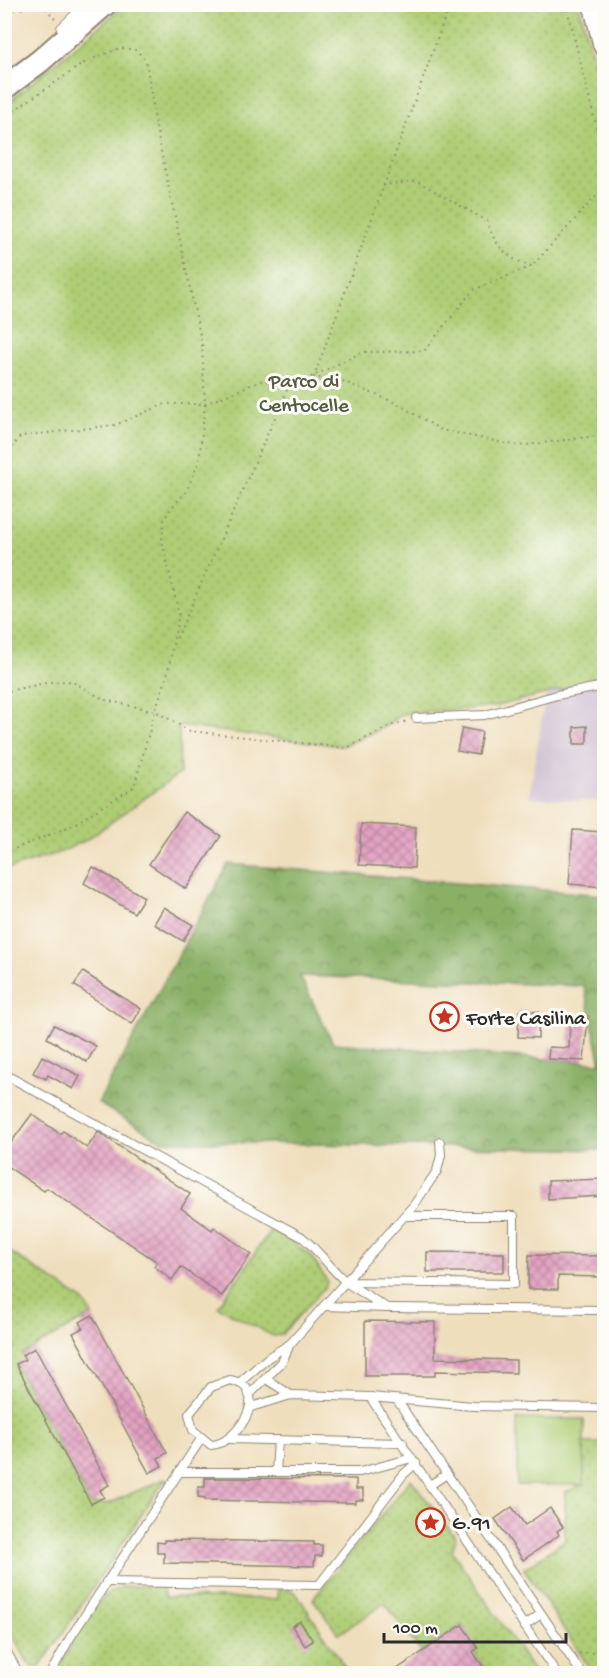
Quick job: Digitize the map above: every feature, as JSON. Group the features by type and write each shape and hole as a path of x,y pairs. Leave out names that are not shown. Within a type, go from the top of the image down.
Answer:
{"main road":[{"path":"4,88 40,62 105,4"}],"street":[{"path":"594,4 604,45"}],"lane":[{"path":"4,11 13,4"},
{"path":"4,83 86,4"},
{"path":"416,718 485,716 557,695 604,686"},
{"path":"4,1074 302,1237 319,1251 333,1271 346,1282 387,1308"},
{"path":"239,1383 269,1357 290,1344 404,1216 436,1171 441,1155 440,1142"},
{"path":"346,1282 514,1284 514,1216 404,1216"},
{"path":"324,1306 604,1310"},
{"path":"249,1395 282,1362 290,1344"},
{"path":"266,1378 291,1395"},
{"path":"230,1380 239,1383 249,1395 251,1407 248,1415 227,1439 215,1445 201,1439 191,1425 189,1414 193,1407 216,1383 230,1380"},
{"path":"251,1407 291,1395 370,1397 473,1406 604,1408"},
{"path":"370,1397 556,1674"},
{"path":"397,1400 582,1674"},
{"path":"50,1674 106,1582 201,1439"},
{"path":"227,1439 403,1443"},
{"path":"276,1472 278,1440"},
{"path":"179,1472 360,1472 414,1460"},
{"path":"106,1582 319,1585 414,1460"},
{"path":"430,1485 447,1474"},
{"path":"524,1626 541,1614"},
{"path":"4,1647 19,1674"},
{"path":"4,1670 14,1665"}],"path":[{"path":"42,4 60,24"},
{"path":"314,377 382,185 450,4"},
{"path":"566,4 604,158 602,190 604,200"},
{"path":"4,117 87,61 120,48 136,50 146,60 156,127 202,345 206,404 199,462 186,492 164,520 162,541 179,614 175,643"},
{"path":"382,185 417,181 487,221 492,239 515,261 532,266"},
{"path":"4,457 21,436 115,425 165,404 206,404 263,380 288,388 363,352 424,351 473,290 532,266 602,190"},
{"path":"314,377 346,383 396,403 441,430 519,446 604,435"},
{"path":"4,853 71,826 134,787 175,643 288,388"},
{"path":"4,692 50,682 71,681 105,700 155,711 190,731 347,747 390,726 416,718"},
{"path":"4,687 9,691"},
{"path":"579,1653 604,1653"}],"shaded area":[{"path":"604,679 604,802 529,797 546,693"}],"green space":[{"name":"Parco di Centocelle","path":"126,4 579,5 604,100 604,679 493,707 405,713 375,732 342,746 179,726 180,773 86,840 61,852 5,870 5,105"},
{"path":"228,864 604,895 604,1150 162,1141 98,1103","holes":["300,976 584,986 601,1063 333,1043"]},
{"path":"272,1228 310,1255 327,1281 326,1286 281,1335 273,1336 218,1307"},
{"path":"4,1248 84,1301 92,1315 22,1354 25,1360 16,1365 91,1504 108,1504 166,1478 40,1667 34,1668 28,1663 5,1621"},
{"path":"517,1419 584,1419 584,1485 517,1485"},
{"path":"584,1443 604,1443 604,1673 593,1673 524,1569 565,1540 565,1492 583,1485"},
{"path":"411,1479 456,1538 452,1551 535,1673 488,1673 473,1652 462,1625 421,1652 385,1603 339,1634 313,1599"},
{"path":"128,1586 162,1586 165,1597 277,1599 278,1588 286,1588 296,1593 349,1673 57,1674 76,1634 94,1607 116,1589"}],"building":[{"path":"587,726 587,744 574,744 574,727"},
{"path":"462,728 482,732 478,755 457,751"},
{"path":"184,812 221,836 186,889 149,864"},
{"path":"361,824 416,827 414,868 359,865"},
{"path":"573,830 604,832 604,887 569,884"},
{"path":"93,867 144,897 134,913 84,883"},
{"path":"164,907 193,925 183,941 154,924"},
{"path":"83,972 141,1009 132,1024 74,985"},
{"path":"519,1011 539,1012 538,1038 518,1037"},
{"path":"570,1016 588,1016 584,1061 548,1059 549,1047 569,1048"},
{"path":"54,1025 96,1046 87,1062 47,1038"},
{"path":"42,1056 80,1076 73,1089 48,1075 46,1079 33,1073"},
{"path":"32,1114 60,1134 63,1131 87,1148 98,1132 190,1194 181,1208 212,1230 214,1227 251,1254 222,1296 181,1267 172,1280 154,1266 157,1262 47,1188 44,1191 4,1164 4,1152"},
{"path":"604,1179 604,1196 548,1199 548,1181"},
{"path":"427,1252 504,1253 504,1272 427,1272"},
{"path":"529,1255 604,1256 604,1277 558,1276 558,1289 528,1289"},
{"path":"92,1315 167,1453 158,1458 162,1466 149,1473 73,1333 83,1328 80,1322"},
{"path":"365,1321 435,1322 435,1358 516,1360 516,1373 435,1371 435,1376 365,1376"},
{"path":"35,1348 109,1485 100,1490 104,1497 91,1504 16,1364 25,1360 22,1355"},
{"path":"205,1478 356,1479 356,1489 363,1489 363,1500 356,1500 356,1503 205,1500 205,1498 198,1497 198,1487 205,1487"},
{"path":"512,1507 525,1525 550,1508 563,1527 557,1531 559,1535 523,1560 495,1519"},
{"path":"164,1540 314,1542 314,1545 322,1545 322,1556 315,1556 314,1566 164,1563 164,1553 157,1553 157,1542 164,1543"},
{"path":"300,1621 313,1641 305,1646 292,1626"},
{"path":"462,1625 478,1648 473,1652 488,1674 390,1674"}],"place":[{"name":"Forte Casilina","path":"445,1017"},
{"name":"G.91","path":"431,1522"}]}
